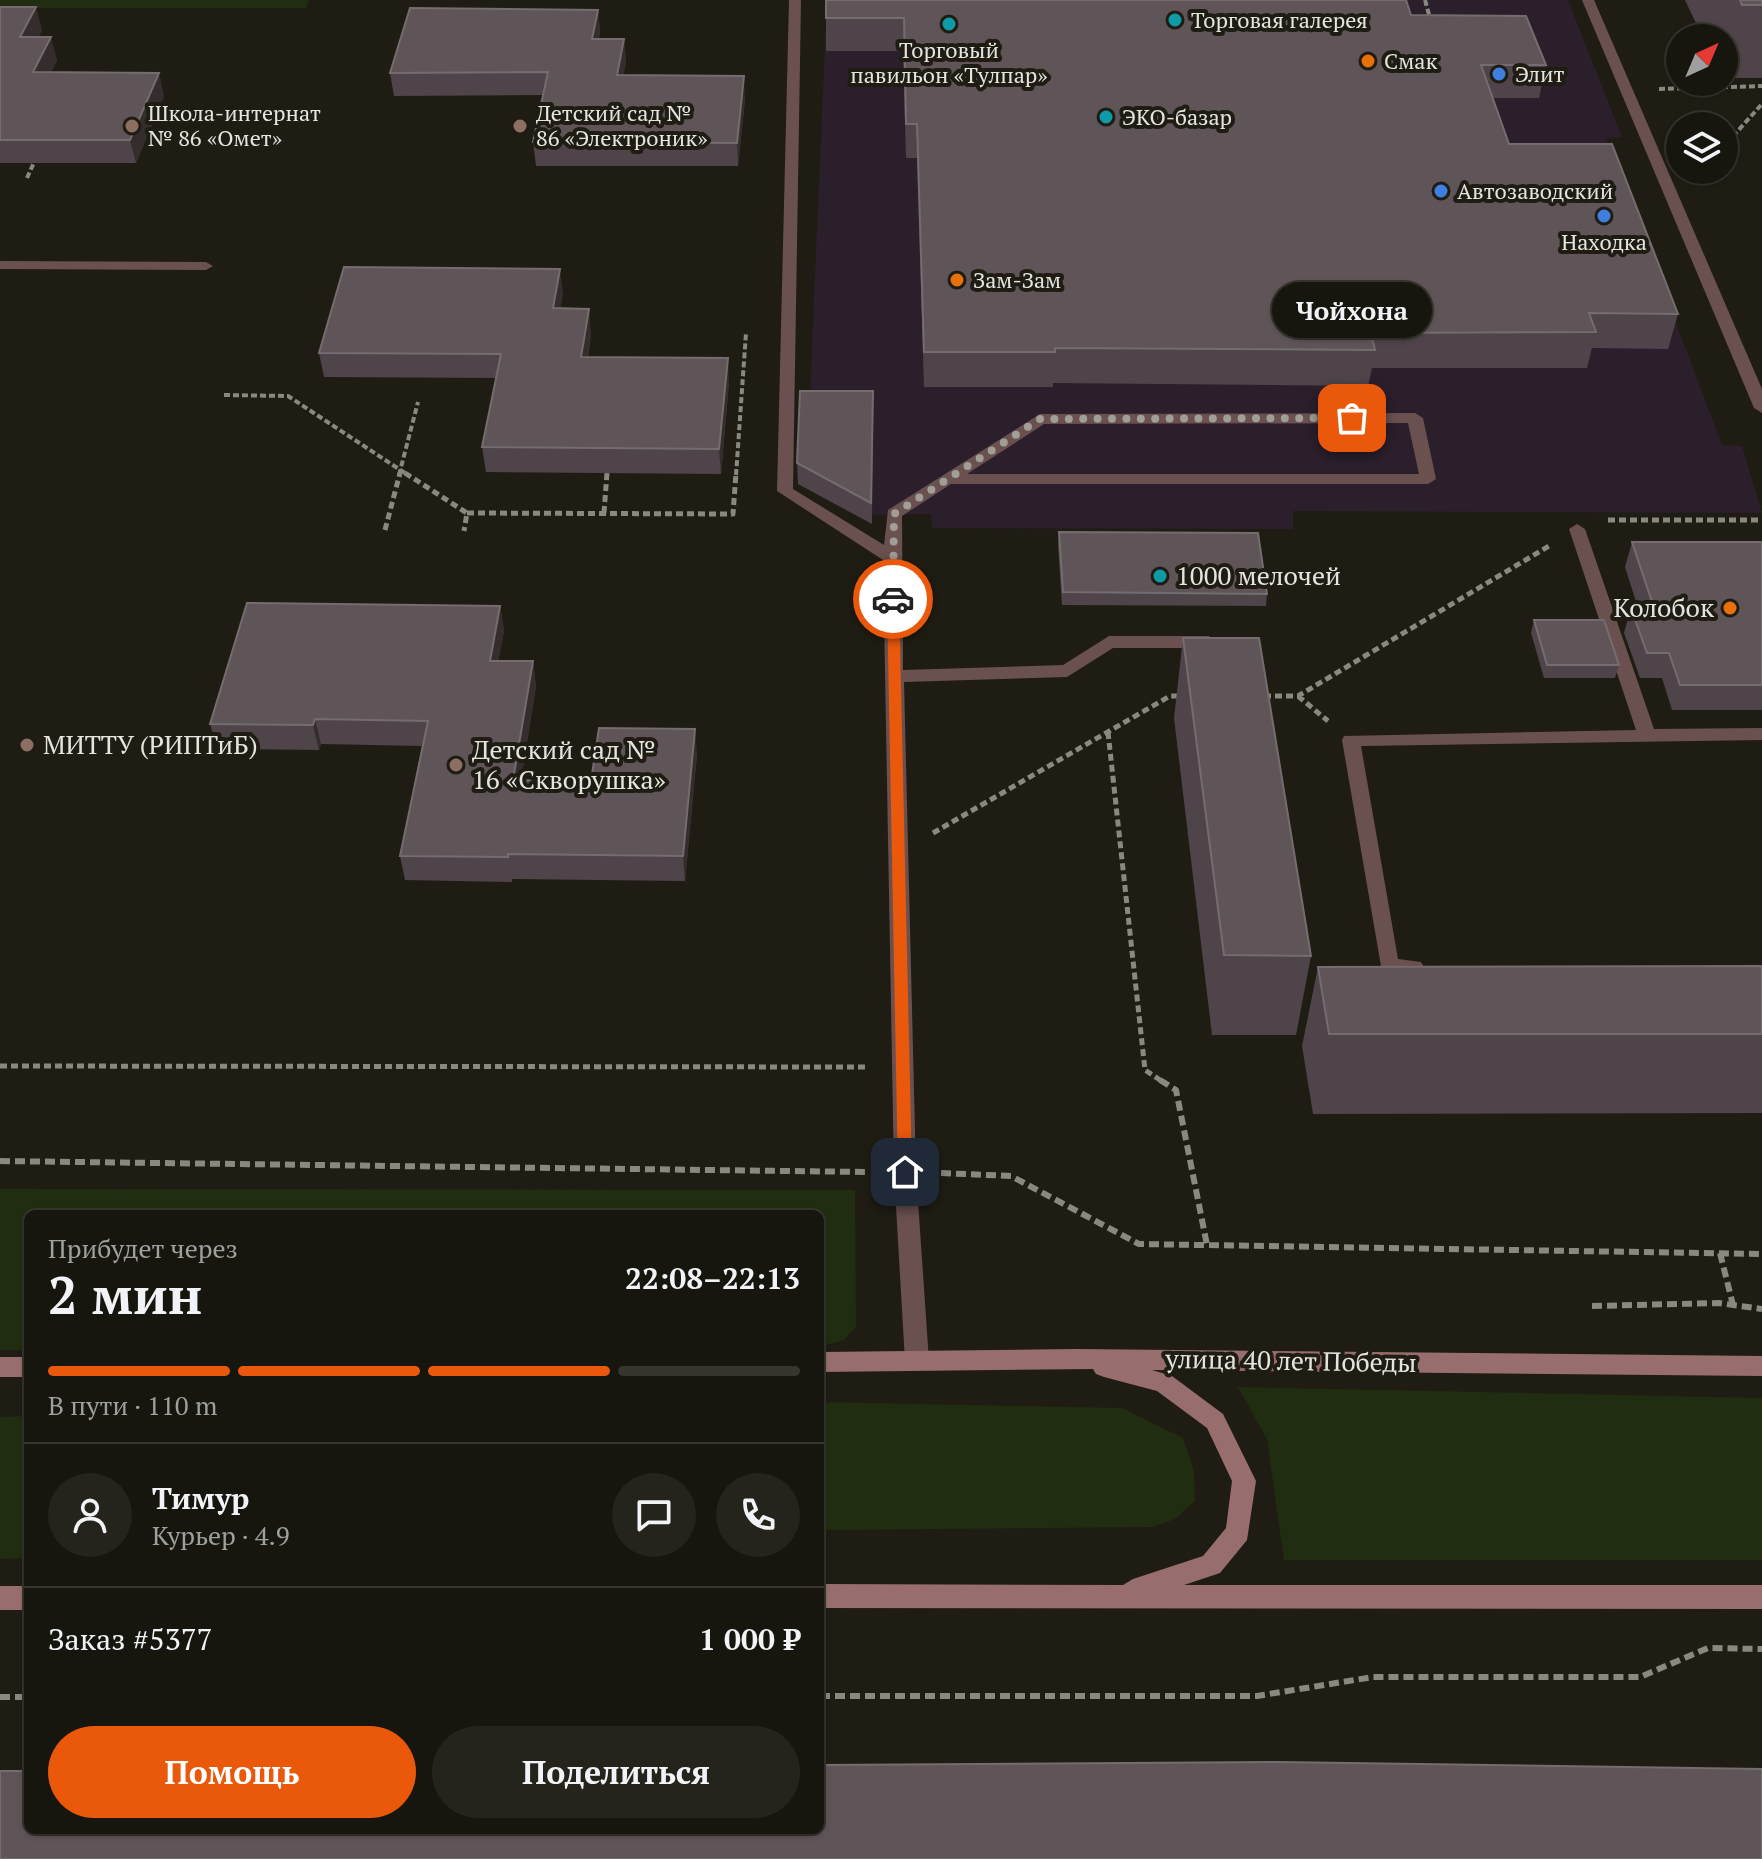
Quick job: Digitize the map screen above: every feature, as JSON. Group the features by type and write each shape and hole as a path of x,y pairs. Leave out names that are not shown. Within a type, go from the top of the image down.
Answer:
{"street":[{"path":"795,0 779,278 785,491 892,558"},
{"path":"1588,0 1762,408"},
{"path":"0,265 206,266"},
{"path":"917,1361 902,1067 892,558 894,514 1040,419 1415,418 1428,479 948,479"},
{"path":"1577,529 1647,735"},
{"path":"894,676 1067,671 1109,642 1225,641"},
{"path":"1436,968 1389,967 1351,740 1762,734"},
{"path":"1076,1359 1164,1383 1215,1421 1244,1481 1238,1532 1211,1565 1118,1595"},
{"name":"улица 40 лет Победы","path":"824,1362 1076,1359 1762,1366"},
{"path":"0,1367 24,1367"},
{"path":"824,1596 1762,1597"},
{"path":"0,1598 24,1598"}],"path":[{"path":"1425,0 1432,23"},
{"path":"1626,90 1762,86"},
{"path":"1738,131 1762,104"},
{"path":"27,178 41,146"},
{"path":"224,395 288,396 467,513 733,514 746,333"},
{"path":"385,530 418,402"},
{"path":"604,513 607,473"},
{"path":"464,531 467,513"},
{"path":"1250,696 1298,696 1591,520 1762,520"},
{"path":"898,854 1170,696 1186,696"},
{"path":"1108,732 1145,1070 1176,1090 1207,1245"},
{"path":"0,1066 902,1067"},
{"path":"1720,1253 1733,1305"},
{"path":"1592,1306 1733,1305 1762,1309"},
{"path":"824,1696 1257,1696 1373,1677 1640,1677 1708,1648 1762,1649"},
{"path":"0,1697 24,1697"}],"shaded area":[{"path":"827,0 1568,0 1622,137 1606,138 1722,445 1742,446 1762,513 1293,511 1293,529 932,528 931,514 863,515 806,486"}],"green space":[{"path":"0,0 309,0 306,8 0,8"},
{"path":"0,1189 855,1190 856,1327 844,1340 824,1346 824,1210 24,1210 24,1350 0,1350"},
{"path":"1238,1387 1762,1398 1762,1560 1284,1560 1267,1439"},
{"path":"824,1402 1122,1408 1183,1438 1194,1471 1195,1501 1175,1519 1152,1527 824,1530"},
{"path":"24,1416 24,1558 0,1559 0,1417"}],"building":[{"path":"826,0 1406,0 1411,15 1526,16 1546,65 1481,65 1509,144 1612,144 1678,314 1589,313 1596,332 1371,333 1375,350 1055,348 1055,352 924,352 917,124 906,124 904,18 826,18"},
{"path":"1740,0 1762,0 1762,5 1742,5"},
{"path":"0,7 36,7 20,37 51,37 33,72 159,73 130,140 0,140"},
{"path":"410,8 598,10 592,39 624,39 617,75 744,76 737,143 533,142 548,72 390,73"},
{"path":"344,267 560,269 553,308 589,309 581,357 728,358 719,449 482,447 501,354 319,353"},
{"path":"800,391 873,391 871,503 797,463"},
{"name":"1000 мелочей","path":"1059,532 1258,533 1267,594 1063,592"},
{"path":"1632,542 1762,542 1762,685 1680,685 1669,653 1647,653 1631,608 1654,608"},
{"path":"247,603 500,606 490,661 533,661 513,780 591,781 599,728 695,729 683,856 400,856 428,721 315,719 313,725 210,724"},
{"path":"1534,620 1604,620 1619,665 1547,665"},
{"path":"1183,638 1259,638 1311,956 1224,955"},
{"path":"1762,966 1762,1034 1329,1034 1318,967"},
{"path":"1277,1762 1762,1769 1762,1859 0,1859 0,1771 24,1771 24,1834 824,1834 824,1765"}],"way so far":[{"path":"893,599 894,514 1040,419 1352,418"}],"place":[{"name":"Торговая галерея","path":"1175,20"},
{"name":"Торговый павильон «Тулпар»","path":"949,24"},
{"name":"Смак","path":"1368,61"},
{"name":"Элит","path":"1499,74"},
{"name":"ЭКО-базар","path":"1106,117"},
{"name":"Школа-интернат № 86 «Омет»","path":"132,126"},
{"name":"Детский сад № 86 «Электроник»","path":"520,126"},
{"name":"Автозаводский","path":"1441,191"},
{"name":"Находка","path":"1604,216"},
{"name":"Зам-Зам","path":"957,280"},
{"name":"Чойхона","path":"1352,418"},
{"name":"1000 мелочей","path":"1160,576"},
{"name":"Колобок","path":"1730,608"},
{"name":"МИТТУ (РИПТиБ)","path":"27,745"},
{"name":"Детский сад № 16 «Скворушка»","path":"456,765"}],"route":[{"path":"893,599 905,1172"}]}
